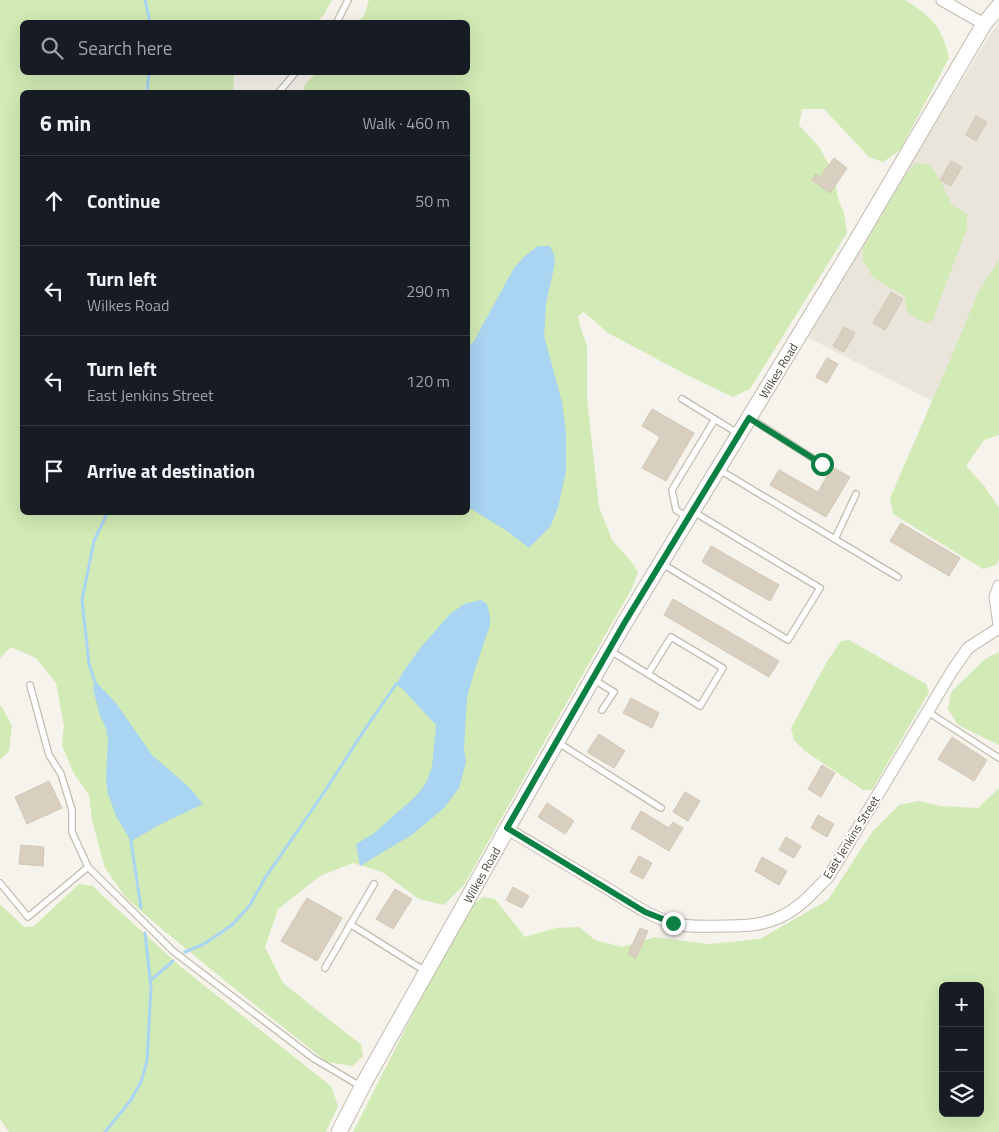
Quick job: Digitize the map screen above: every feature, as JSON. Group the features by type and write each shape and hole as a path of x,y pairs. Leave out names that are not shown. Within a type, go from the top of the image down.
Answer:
{"street":[{"path":"942,0 984,24"},
{"name":"Wilkes Road","path":"340,1132 362,1087 592,679 857,240 984,24 999,6"},
{"name":"East Jenkins Street","path":"507,828 645,912 666,920 688,926 742,926 784,916 797,907 829,876 952,671 968,648 999,626 995,597 999,586"}],"lane":[{"path":"338,20 348,0"},
{"path":"281,90 293,75"},
{"path":"682,399 739,434"},
{"path":"749,418 822,464"},
{"path":"661,563 788,640 820,588 690,514 676,510 672,490 715,419"},
{"path":"718,469 898,577"},
{"path":"835,539 856,494"},
{"path":"609,650 648,674 700,706 723,668 671,637 648,674"},
{"path":"592,679 614,692 602,710"},
{"path":"30,685 49,754 61,774 72,810 72,832 88,867 173,950 313,1058 362,1087"},
{"path":"928,712 999,758"},
{"path":"557,742 661,808"},
{"path":"0,883 28,918 88,867"},
{"path":"325,968 374,884"},
{"path":"350,924 426,972"}],"shaded area":[{"path":"999,23 999,323 950,410 805,336 991,33"}],"green space":[{"path":"0,0 332,0 319,20 20,20 20,75 234,75 233,90 20,90 20,515 470,515 470,90 304,90 305,84 314,75 470,75 470,20 360,20 364,15 369,0 905,0 929,17 939,30 949,58 900,150 883,162 869,157 824,109 802,109 799,125 819,147 834,174 847,233 750,389 733,397 608,333 584,312 578,316 587,346 587,398 599,507 612,540 638,572 632,588 464,885 444,905 419,899 382,872 353,863 320,876 278,909 265,947 283,983 361,1044 363,1056 353,1066 327,1062 235,989 126,898 105,868 92,820 89,795 73,772 62,745 64,726 56,683 36,658 11,647 0,658"},
{"path":"916,163 930,165 938,176 952,205 967,214 967,229 933,320 926,323 910,314 906,307 905,296 873,278 863,261 863,248 902,179"},
{"path":"999,260 999,435 984,440 966,466 985,487 999,508 999,560 996,565 983,569 893,514 890,498 978,293"},
{"path":"849,640 926,684 929,692 872,790 863,790 805,751 794,740 791,728 828,660 841,641"},
{"path":"999,652 999,746 958,725 948,709 951,692 985,659"},
{"path":"0,705 12,726 9,751 0,760"},
{"path":"999,788 999,1132 353,1132 465,911 483,897 495,899 525,937 556,928 579,927 595,940 622,947 655,937 708,944 760,939 828,900 872,832 899,805 918,801 941,806 978,808"},
{"path":"79,884 93,886 181,967 331,1086 338,1106 326,1132 9,1132 0,1119 0,904 24,927 34,926"}],"water":[{"path":"538,246 550,246 554,255 555,263 546,304 544,336 562,402 566,434 566,471 558,508 550,527 529,548 507,531 470,508 470,346 514,268"},
{"path":"481,600 487,604 490,625 467,698 464,749 466,762 459,788 444,808 413,834 360,866 356,844 373,834 417,795 426,783 432,767 436,725 397,683 421,647 450,614 464,604"},
{"path":"97,683 116,703 152,755 189,787 203,804 131,841 116,816 108,794 106,779 108,740 93,688"}],"building":[{"path":"976,116 987,122 976,141 966,135"},
{"path":"834,158 847,168 830,193 812,180 816,174 820,177"},
{"path":"951,161 962,167 951,186 940,180"},
{"path":"891,292 903,299 885,330 873,323"},
{"path":"844,327 855,333 844,352 833,346"},
{"path":"827,358 838,364 827,383 816,377"},
{"path":"652,409 694,433 666,481 642,468 660,437 642,426"},
{"path":"832,467 850,477 826,517 770,485 779,470 818,492"},
{"path":"901,523 960,558 949,576 890,541"},
{"path":"711,546 779,585 770,601 702,562"},
{"path":"673,599 779,661 769,677 664,615"},
{"path":"631,698 659,713 652,728 623,713"},
{"path":"599,734 625,751 614,768 587,752"},
{"path":"952,737 987,760 974,781 938,759"},
{"path":"822,765 835,773 821,797 808,789"},
{"path":"49,781 62,808 27,824 15,797"},
{"path":"685,792 700,801 688,821 673,812"},
{"path":"547,803 574,821 565,834 538,817"},
{"path":"641,811 669,828 673,822 683,828 669,851 631,828"},
{"path":"818,815 834,824 827,837 811,828"},
{"path":"786,837 801,846 794,858 779,850"},
{"path":"21,845 44,847 43,866 19,864"},
{"path":"639,856 652,863 643,879 630,872"},
{"path":"762,857 787,871 779,885 755,871"},
{"path":"513,887 529,896 522,908 506,900"},
{"path":"395,889 412,899 393,929 376,919"},
{"path":"307,898 342,918 317,961 281,941"},
{"path":"640,928 648,931 636,958 628,954"}],"waterway":[{"path":"145,0 150,20"},
{"path":"147,90 149,75"},
{"path":"97,688 89,664 82,600 94,541 107,515"},
{"path":"185,952 204,944 232,925 250,905 265,878 363,732 397,683 401,686"},
{"path":"132,837 141,908"},
{"path":"105,1132 131,1100 141,1082 147,1061 151,987 145,933"},
{"path":"151,980 173,961"}],"route":[{"path":"673,923 645,912 507,828 625,622 749,418 822,464"}]}
